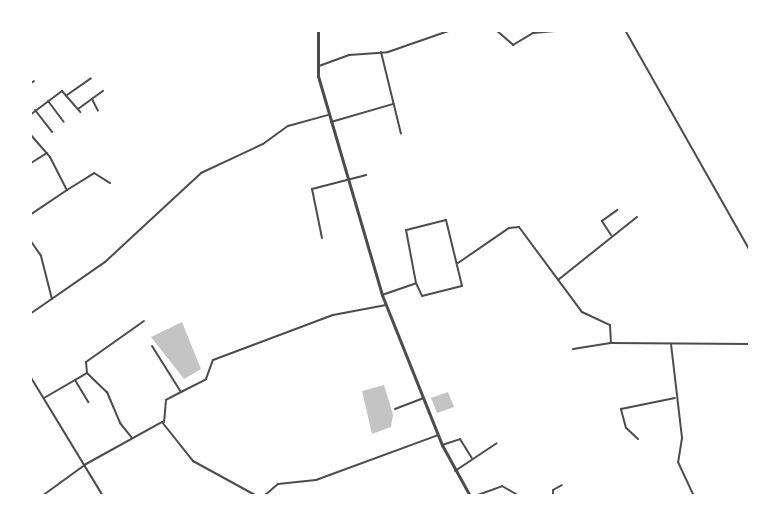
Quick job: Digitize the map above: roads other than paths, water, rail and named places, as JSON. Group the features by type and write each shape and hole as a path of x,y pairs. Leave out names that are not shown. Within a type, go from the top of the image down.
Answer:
{"street":[{"path":"318,30 317,67 331,123 382,295 442,445 470,496"},
{"path":"317,67 349,55 381,52 451,30"},
{"path":"496,30 513,45 533,33 569,30"},
{"path":"625,30 750,251"},
{"path":"381,52 401,134"},
{"path":"67,95 91,78"},
{"path":"30,84 34,81"},
{"path":"30,115 62,91 79,110 103,91"},
{"path":"92,99 98,111"},
{"path":"48,100 64,122"},
{"path":"331,123 393,104"},
{"path":"35,110 52,132"},
{"path":"30,314 105,262 201,173 263,144 291,125 329,115"},
{"path":"30,134 47,153 67,190"},
{"path":"31,163 47,153"},
{"path":"30,215 94,173 110,183"},
{"path":"322,238 312,189 366,175"},
{"path":"612,236 602,221 617,210"},
{"path":"558,280 637,217"},
{"path":"446,220 462,287 422,297 416,283 406,231 408,227 446,220"},
{"path":"458,263 516,226 585,314 610,325 611,343"},
{"path":"30,240 41,256 52,299"},
{"path":"382,295 416,283"},
{"path":"257,496 194,461 164,423 166,400 206,380 213,360 333,315 386,305"},
{"path":"133,439 120,423 107,392 87,373 86,362 144,321"},
{"path":"573,349 611,343 750,344"},
{"path":"671,344 675,398 682,438 678,462 694,496"},
{"path":"152,345 181,392"},
{"path":"44,398 87,373"},
{"path":"30,376 86,464 103,496"},
{"path":"75,380 88,402"},
{"path":"395,409 423,398"},
{"path":"638,439 626,428 621,409 675,398"},
{"path":"42,496 86,464 164,423"},
{"path":"264,496 270,495 278,484 316,480 438,435"},
{"path":"442,445 463,440 472,459"},
{"path":"455,471 497,443"},
{"path":"553,496 553,490 562,484"},
{"path":"475,496 499,486 519,496"}]}
